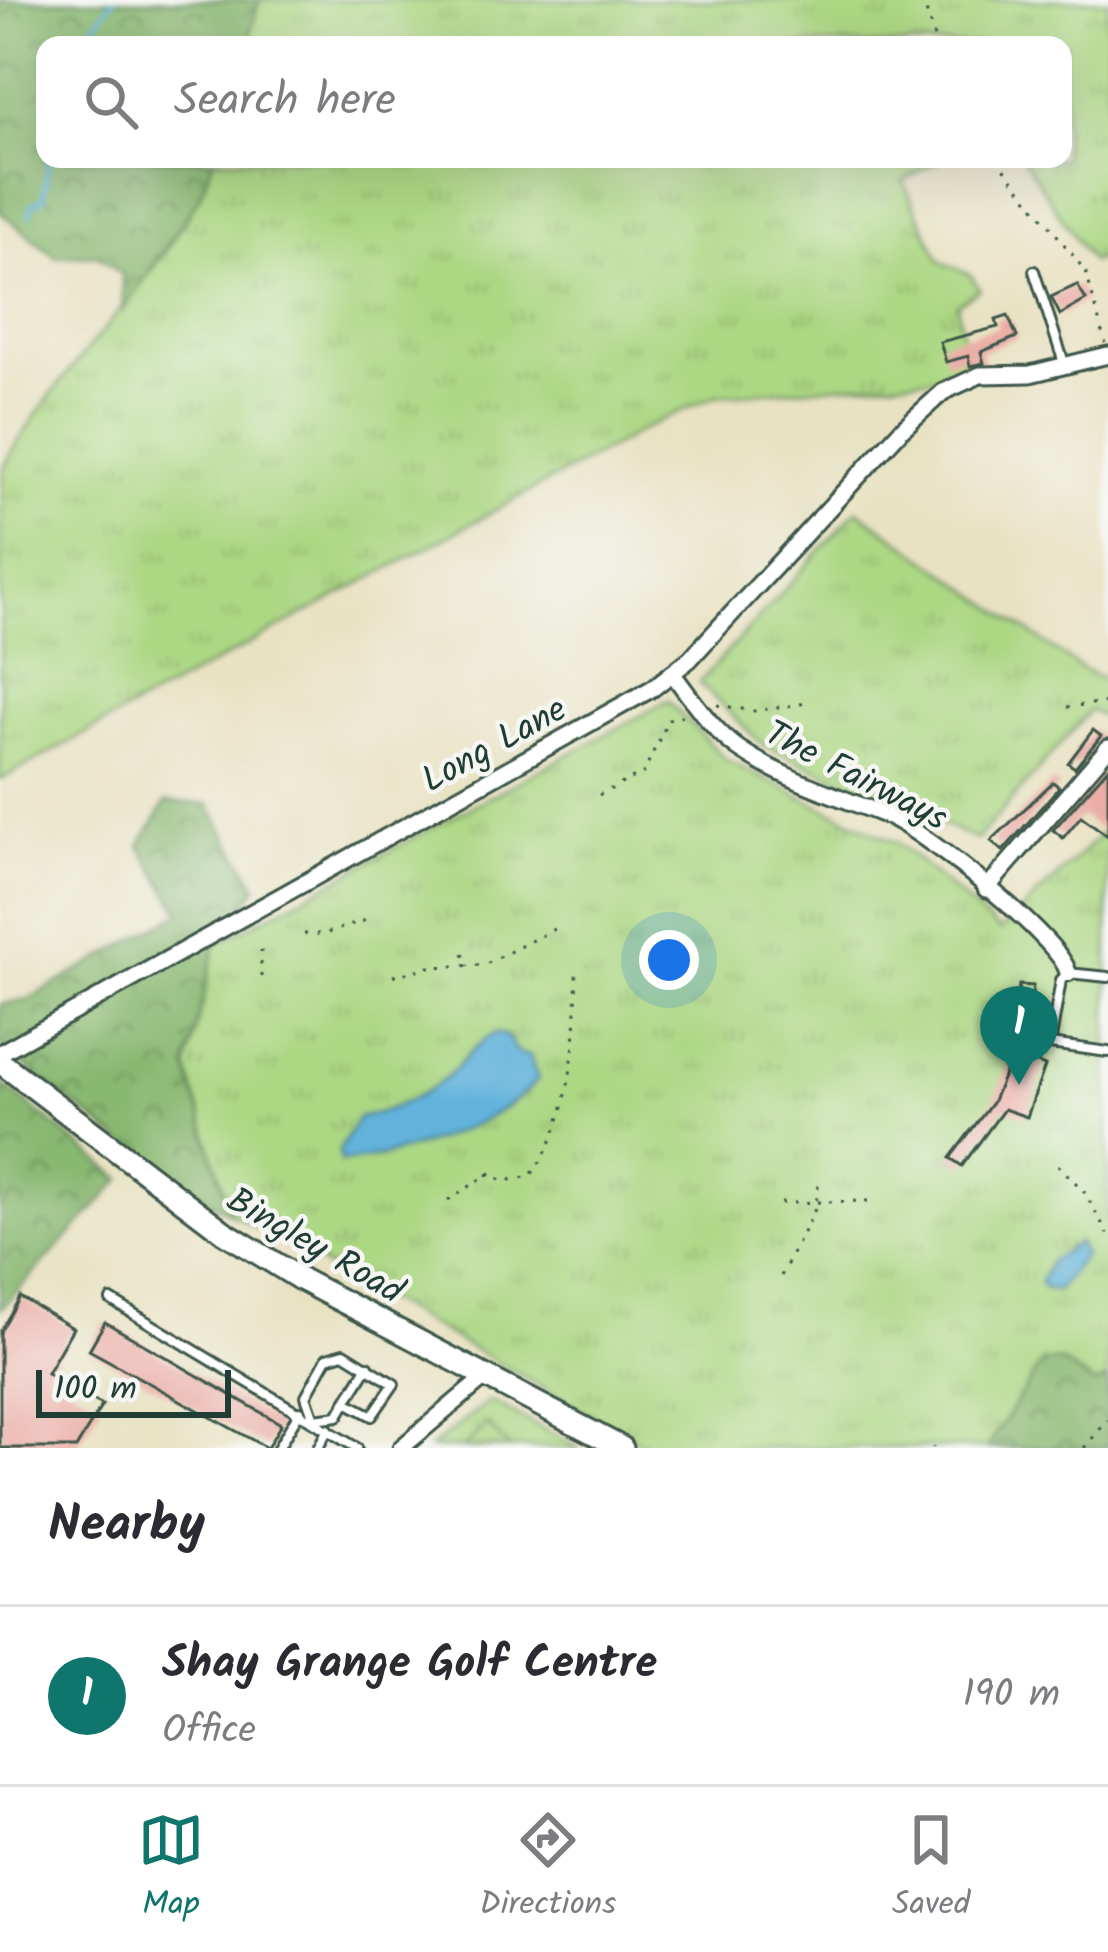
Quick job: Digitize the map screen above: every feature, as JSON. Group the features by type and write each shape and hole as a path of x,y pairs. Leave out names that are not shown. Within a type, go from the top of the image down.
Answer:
{"main road":[{"name":"Bingley Road","path":"0,1057 224,1232 622,1448"}],"street":[{"path":"1065,366 1108,353"},
{"name":"Long Lane","path":"0,1057 673,673 943,392 980,375 1030,374 1065,366"},
{"name":"The Fairways","path":"673,673 735,746 783,776 891,818 941,847 1052,945 1068,973"},
{"path":"986,890 1108,748"},
{"path":"401,1448 486,1376"}],"lane":[{"path":"1034,271 1065,366"},
{"path":"1108,977 1068,973 1061,980 1051,1044 1108,1052"},
{"path":"111,1300 357,1448"},
{"path":"314,1419 305,1396 328,1356 344,1353 394,1384 372,1416 346,1402"},
{"path":"314,1419 338,1416 368,1366"},
{"path":"278,1448 300,1411"},
{"path":"317,1448 328,1429"}],"path":[{"path":"922,0 933,36"},
{"path":"1004,168 1086,272 1108,353"},
{"path":"1067,707 1108,702"},
{"path":"709,707 755,711 807,704"},
{"path":"599,795 643,773 668,719 694,712"},
{"path":"304,934 324,934 369,919"},
{"path":"393,976 430,967 469,968 502,959 554,928"},
{"path":"261,945 261,977"},
{"path":"463,954 469,968"},
{"path":"448,1200 491,1173 505,1181 530,1175 554,1133 568,1100 576,972"},
{"path":"1058,1165 1085,1194 1108,1234"},
{"path":"781,1276 816,1203 818,1182"},
{"path":"781,1203 868,1201"},
{"path":"1084,1448 1108,1420"}],"green space":[{"path":"0,0 259,0 249,36 36,36 36,168 210,168 201,195 123,310 122,274 97,255 56,257 0,212"},
{"path":"259,0 1108,0 1108,254 1091,262 1029,168 1072,168 1072,36 249,36"},
{"path":"209,168 927,168 903,181 940,261 970,275 980,289 957,304 969,375 715,396 659,421 0,780 3,469 54,391 144,281 195,202"},
{"path":"857,510 1080,668 1108,680 1108,720 1090,710 977,840 763,745 699,683"},
{"path":"668,701 726,760 899,844 1000,931 1108,828 1108,1398 1066,1448 650,1448 230,1213 187,1068 216,944"},
{"path":"166,802 208,804 257,887 216,944 187,1067 230,1213 167,1178 0,1046 0,1004 25,1001 181,913 140,846"},
{"path":"0,1082 122,1179 0,1310"},
{"path":"1042,1362 1061,1362 1095,1384 1108,1379 1108,1448 987,1448"},
{"path":"490,1401 579,1448 430,1448"},
{"path":"487,1425 510,1448 464,1448"}],"water":[{"path":"496,1033 507,1036 516,1052 529,1056 538,1079 522,1095 447,1136 391,1154 341,1162 339,1151 358,1118 433,1087"},
{"path":"1078,1242 1084,1256 1057,1291 1045,1289 1040,1282 1050,1261"}],"building":[{"path":"1077,285 1086,300 1060,315 1051,297"},
{"path":"1008,316 1017,337 981,352 984,363 970,366 968,356 946,362 940,342 998,327 996,320"},
{"path":"1093,730 1101,736 1075,768 1068,763"},
{"path":"1108,768 1108,836 1081,816 1063,838 1053,830"},
{"path":"1053,782 1059,787 1003,851 991,841"},
{"path":"1019,985 1033,986 1026,1058 1045,1066 1027,1117 1004,1109 962,1166 950,1158 992,1103 1011,1058"},
{"path":"20,1297 73,1328 47,1373 102,1405 76,1448 0,1448 0,1332"},
{"path":"105,1322 281,1424 267,1448 89,1350"}],"waterway":[{"path":"87,36 113,0"},
{"path":"30,216 31,205 43,199 48,168"}],"place":[{"name":"Shay Grange Golf Centre","path":"1019,1085"}]}
